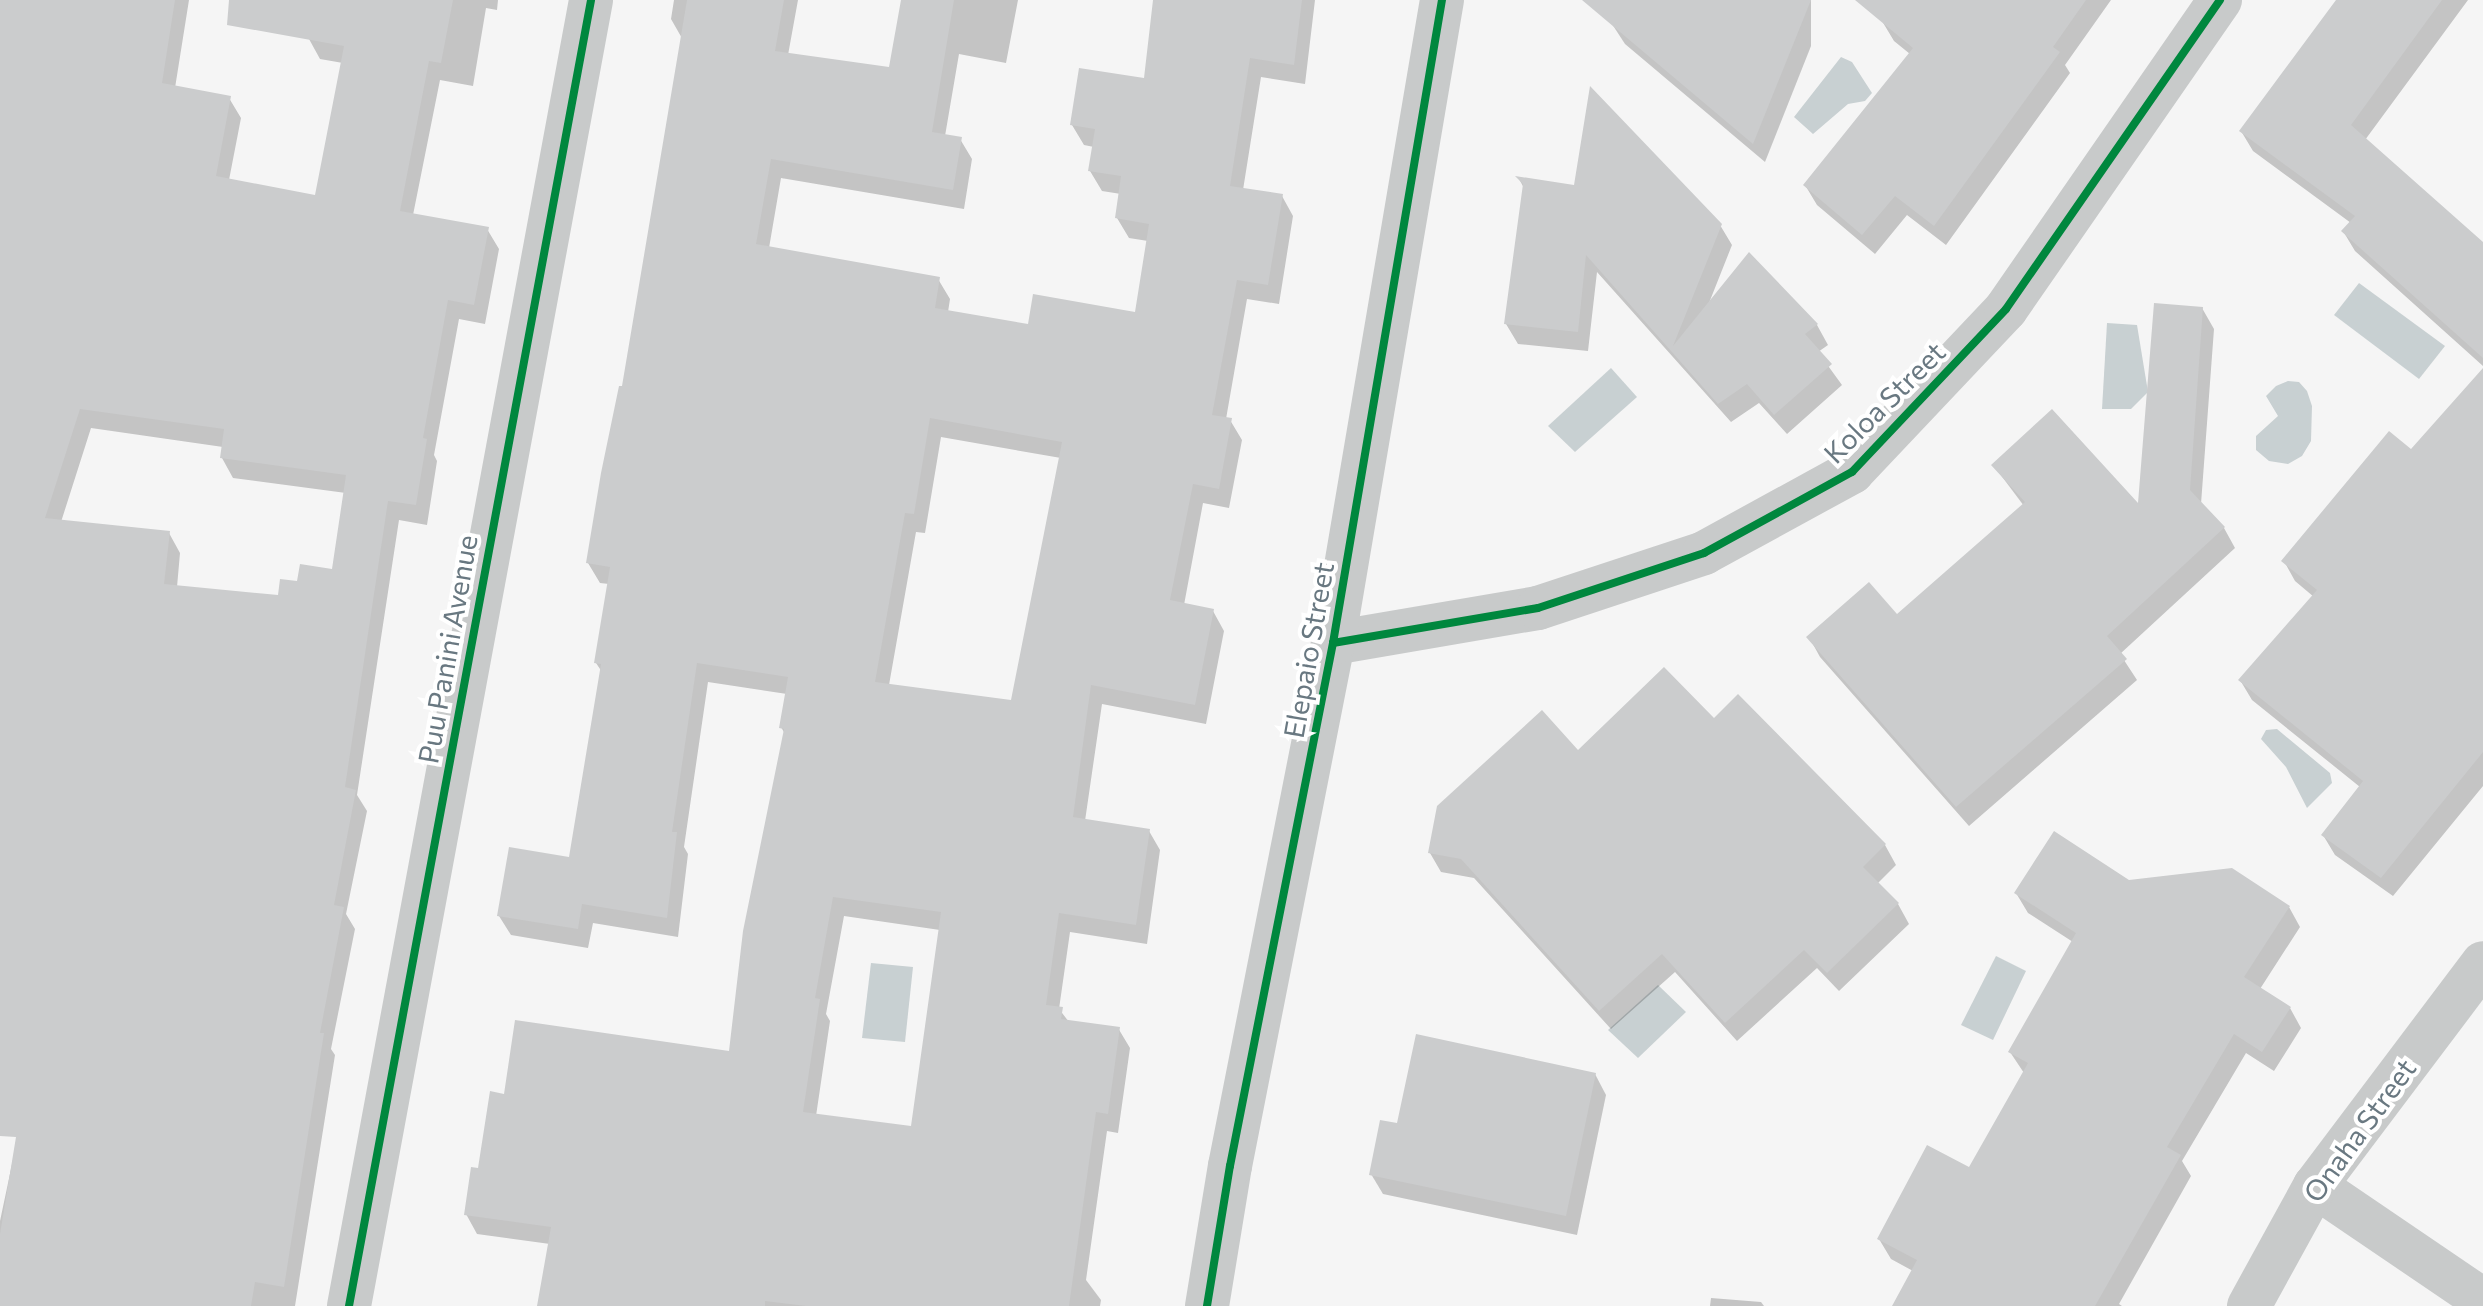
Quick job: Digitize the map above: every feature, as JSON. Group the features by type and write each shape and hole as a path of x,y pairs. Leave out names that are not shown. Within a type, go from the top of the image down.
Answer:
{"street":[{"name":"Puu Panini Avenue","path":"349,1306 591,0"},
{"name":"Elepaio Street","path":"1207,1306 1230,1166 1333,643 1442,0"},
{"name":"Koloa Street","path":"1333,643 1538,608 1704,553 1852,472 2006,309 2220,0"},
{"name":"Onaha Street","path":"2249,1306 2315,1186 2483,963"},
{"path":"2315,1186 2483,1300"}],"shaded area":[{"path":"1841,57 1852,62 1872,93 1865,101 1848,104 1813,134 1794,117"},
{"path":"2359,283 2445,346 2419,379 2334,315"},
{"path":"2107,323 2137,325 2148,392 2131,409 2102,409"},
{"path":"1611,368 1637,397 1575,452 1548,426"},
{"path":"2288,381 2299,382 2307,391 2312,406 2311,441 2302,456 2288,464 2269,461 2256,450 2256,436 2278,416 2266,396 2276,386"},
{"path":"2277,729 2330,773 2332,783 2307,808 2286,767 2261,739 2266,730"},
{"path":"1996,956 2026,971 1993,1040 1961,1025"},
{"path":"871,963 913,967 905,1042 862,1038"},
{"path":"1658,985 1686,1012 1638,1058 1608,1030"}],"building":[{"path":"0,0 175,0 162,83 231,96 216,176 315,195 344,46 227,25 229,0 453,0 441,63 429,61 400,211 489,227 474,305 448,300 423,438 427,439 416,505 388,501 345,787 356,790 334,905 344,907 320,1033 324,1033 284,1287 255,1282 251,1306 0,1306 0,1234 16,1137 0,1136","holes":["80,409 224,429 220,458 346,475 332,569 300,564 297,581 280,579 278,595 164,584 170,531 45,518"]},
{"path":"687,0 784,0 775,51 889,67 901,0 954,0 932,132 962,137 953,190 771,159 756,244 940,277 935,308 1028,324 1033,294 1135,312 1149,224 1115,218 1121,176 1088,171 1095,129 1070,125 1079,68 1144,78 1153,0 1302,0 1294,65 1250,58 1230,186 1283,194 1268,285 1237,280 1212,415 1232,418 1219,489 1193,484 1170,600 1214,609 1195,705 1091,685 1073,817 1150,829 1136,925 1059,913 1046,1005 1063,1007 1061,1019 1120,1027 1108,1114 1096,1112 1069,1306 806,1306 765,1301 765,1306 537,1306 551,1227 464,1215 471,1167 478,1168 490,1091 504,1094 515,1020 729,1051 743,931 784,729 779,728 788,677 697,663 672,832 677,832 667,918 582,904 578,929 497,916 509,847 569,857 601,664 594,663 610,567 586,563 601,473 619,386 622,386","holes":["930,418 1062,442 1011,700 875,682 905,513 914,514","833,897 941,912 911,1126 803,1112 820,999 815,998"]},
{"path":"1582,0 1811,0 1753,144"},
{"path":"1855,0 2086,0 2053,47 2060,52 1934,226 1895,196 1862,235 1803,185 1913,48"},
{"path":"2336,0 2442,0 2351,125 2483,242 2483,358 2341,231 2355,216 2239,131"},
{"path":"1590,86 1722,224 1673,346 1749,252 1818,324 1805,334 1832,364 1774,415 1747,384 1718,404 1586,255 1578,332 1504,324 1523,184 1515,176 1574,185"},
{"path":"2154,303 2203,307 2190,490 2225,527 2107,636 2127,659 1956,807 1806,637 1869,582 1897,614 2025,502 1991,465 2052,409 2138,503"},
{"path":"2483,368 2483,752 2381,878 2321,835 2363,781 2238,680 2317,590 2281,561 2389,431 2411,449"},
{"path":"1664,667 1714,718 1738,694 1886,844 1863,867 1899,903 1827,973 1804,950 1725,1023 1662,954 1599,1011 1461,859 1428,853 1437,806 1542,710 1578,750"},
{"path":"2054,831 2129,880 2232,868 2290,906 2244,977 2291,1007 2262,1052 2234,1034 2167,1147 2181,1155 2095,1306 1892,1306 1917,1260 1877,1239 1927,1145 1969,1167 2028,1063 2008,1052 2076,933 2014,893"},
{"path":"1416,1034 1596,1073 1566,1216 1369,1175 1380,1120 1397,1123"}],"cycle path":[{"path":"349,1306 591,0"},
{"path":"1207,1306 1230,1166 1333,643 1442,0"},
{"path":"1333,643 1538,608 1704,553 1852,472 2006,309 2220,0"}]}
